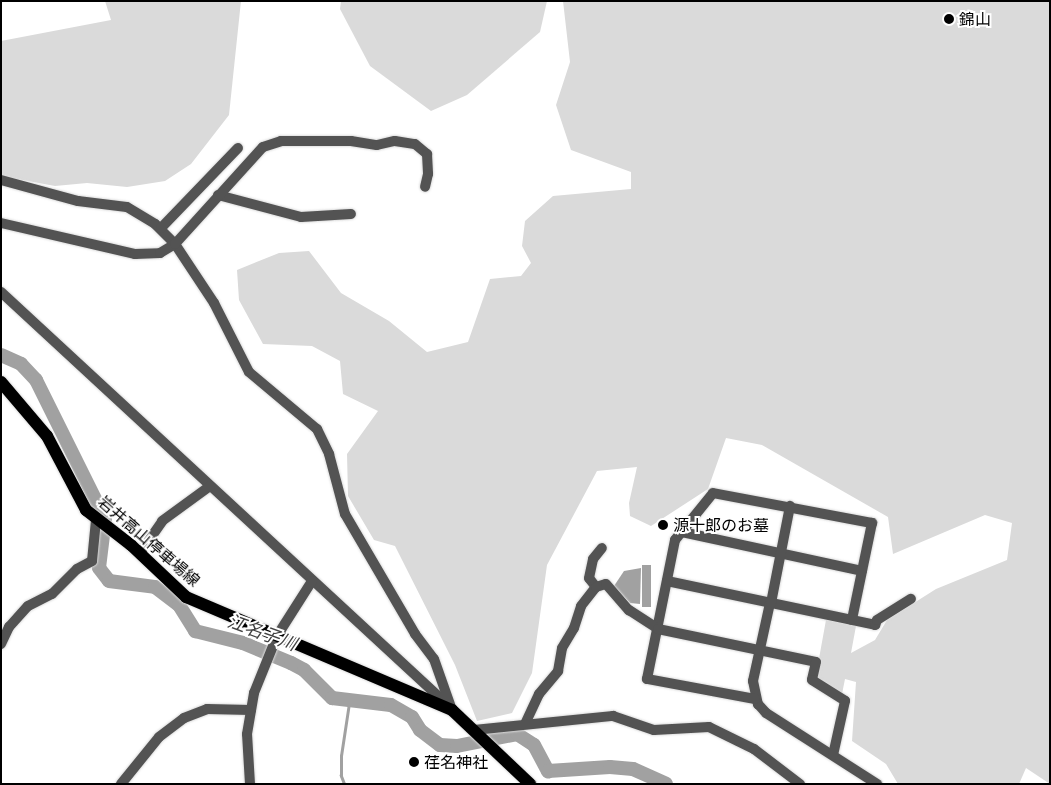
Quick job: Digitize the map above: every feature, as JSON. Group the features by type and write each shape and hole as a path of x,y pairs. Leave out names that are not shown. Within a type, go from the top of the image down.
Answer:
{"main road":[{"name":"岩井高山停車場線","path":"1,382 47,436 82,504 97,520 140,553 186,597 452,710 530,784"}],"street":[{"path":"1,223 139,254 160,252 175,244 263,147 281,141 351,141 377,145 395,141 415,144 427,154 425,187"},
{"path":"161,228 238,148"},
{"path":"1,180 78,201 126,206 161,228 175,244 214,303 249,372 317,429 329,454 348,520 415,634 434,659 452,710"},
{"path":"218,195 301,217 351,214"},
{"path":"1,292 452,710"},
{"path":"140,553 162,521 210,486"},
{"path":"755,699 647,679 675,540 714,492 872,523 852,620"},
{"path":"790,506 753,681 755,699 766,713 834,754 877,784"},
{"path":"1,644 9,627 28,606 52,594 77,569 92,561 97,520"},
{"path":"682,532 862,571"},
{"path":"596,587 589,578 594,557 602,548"},
{"path":"667,580 875,625 877,620 911,599"},
{"path":"250,784 247,757 251,710 265,663 278,636 312,581"},
{"path":"525,724 539,694 558,671 562,648 574,628 578,610 596,587 606,584 629,610 658,629 816,662 812,680 845,701 834,754"},
{"path":"122,784 159,736 184,718 207,708 251,710"},
{"path":"475,732 525,724 614,716 654,730 709,727 754,749 800,784"}],"shaded area":[{"path":"105,1 241,1 229,115 191,164 165,181 127,187 87,183 55,186 1,176 1,41 111,20"},
{"path":"341,1 547,1 540,32 467,95 431,111 370,66 340,9"},
{"path":"563,1 1050,1 1050,784 1026,768 1019,784 898,784 886,764 852,741 856,682 845,679 842,694 819,680 816,675 826,620 856,626 851,653 875,640 887,620 936,589 1007,560 1012,523 985,515 893,554 888,517 762,445 726,438 708,489 651,526 630,516 629,503 637,467 597,471 547,565 532,673 512,713 477,721 455,665 395,546 374,540 348,496 347,454 378,411 343,394 340,361 312,346 263,344 239,300 237,270 279,253 309,251 341,293 389,321 427,352 468,342 490,279 521,276 531,263 522,246 525,221 553,196 631,189 631,172 571,150 556,105 570,62"},
{"path":"642,565 651,565 651,607 642,607"},
{"path":"641,568 640,604 630,603 614,586 624,571"}],"waterway":[{"name":"江名子川","path":"1,355 21,364 36,380 105,519 99,568 109,581 155,587 179,605 195,631 243,643 291,663 304,670 332,698 391,705 412,717 420,730 440,745 457,746 517,734 534,745 548,771 610,767 633,769 666,784"},
{"path":"344,784 341,776 341,756 349,703"}],"place":[{"name":"錦山","path":"949,19"},
{"name":"源十郎のお墓","path":"663,525"},
{"name":"荏名神社","path":"414,762"}]}
